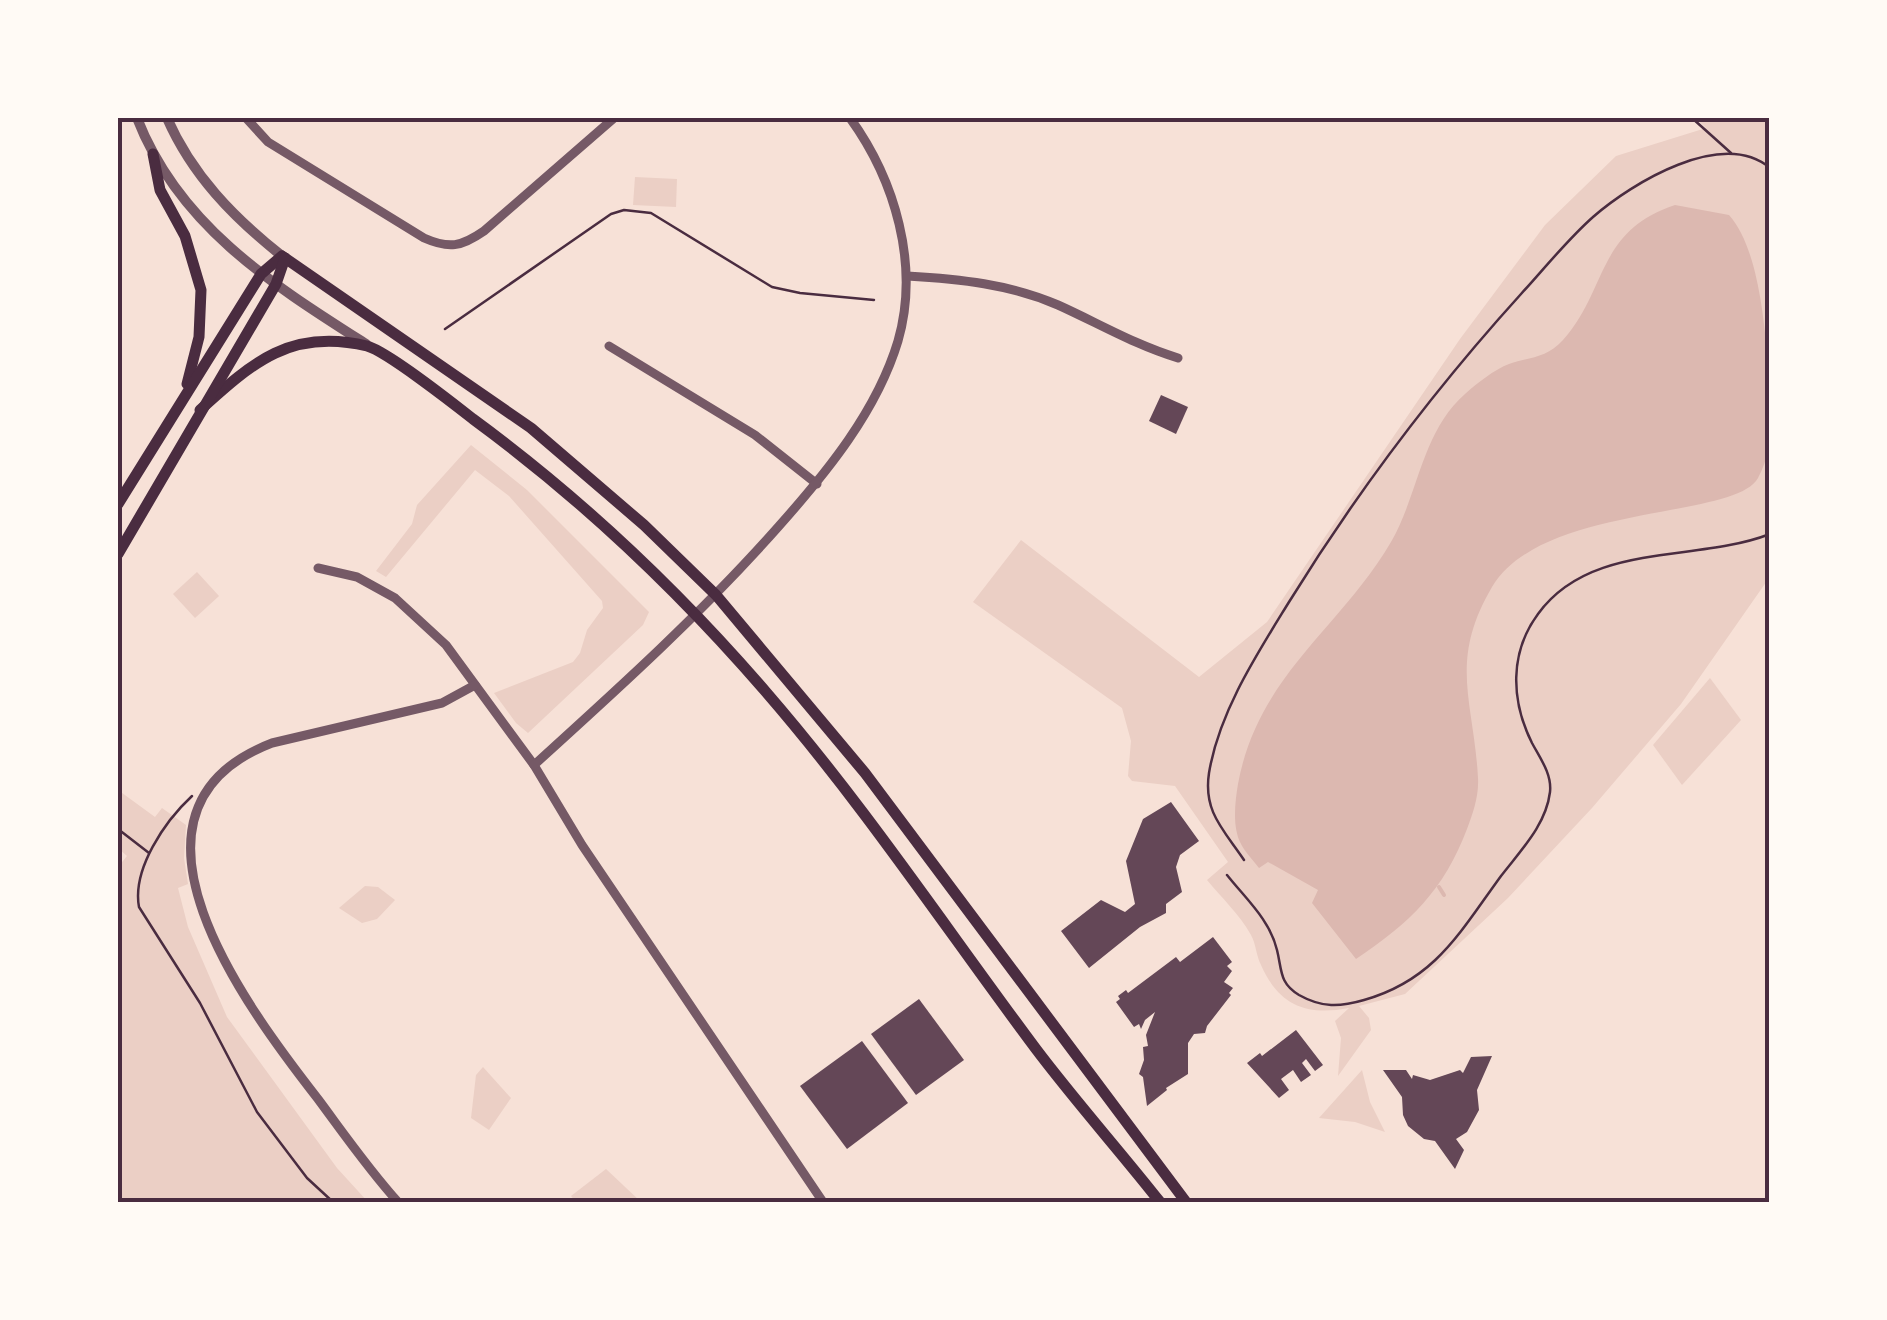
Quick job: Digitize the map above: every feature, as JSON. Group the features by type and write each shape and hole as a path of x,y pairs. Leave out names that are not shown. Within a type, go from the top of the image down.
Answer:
{"main road":[{"path":"153,154 160,190 190,248 201,290 199,337 183,398"},
{"path":"118,504 261,274 284,257"},
{"path":"118,554 276,284 284,257"},
{"path":"284,257 531,428 644,525 716,594 865,773 1186,1202"},
{"path":"200,410 255,362 285,347 320,342 370,347 528,460 628,546 697,615 785,714 1067,1090 1160,1202"}],"street":[{"path":"136,118 153,154 196,216 261,274 370,347"},
{"path":"166,118 208,187 245,226 284,257"},
{"path":"246,118 268,142 424,238 448,247 465,244 484,230 614,118"},
{"path":"534,765 697,615 817,484 884,378 899,337 907,276 903,243 888,190 869,147 850,118"},
{"path":"907,276 976,281 1012,289 1054,304 1139,346 1178,358"},
{"path":"609,346 755,436 817,484"},
{"path":"318,568 358,577 395,598 446,644 534,765 582,845 823,1202"},
{"path":"398,1202 284,1056 234,980 193,878 193,817 220,773 253,750 442,703 475,686"}],"path":[{"path":"1692,118 1732,154"},
{"path":"1244,860 1208,808 1209,772 1250,664 1348,510 1476,344 1591,219 1666,169 1690,161 1747,154 1770,168"},
{"path":"445,329 612,214 624,210 651,213 772,287 800,294 874,300"},
{"path":"1227,876 1266,920 1277,950 1280,978 1295,993 1334,1008 1397,990 1419,977 1448,948 1544,818 1550,778 1522,722 1516,660 1526,632 1540,611 1565,587 1603,568 1770,534"},
{"path":"205,792 190,797 154,845 136,891 143,917 193,991 256,1112 308,1178 333,1202"},
{"path":"118,829 150,854"}],"shaded area":[{"path":"1696,118 1769,118 1769,578 1681,704 1508,898 1405,994 1359,1006 1369,1018 1371,1030 1338,1076 1341,1038 1335,1021 1349,1008 1307,1009 1276,990 1247,928 1207,880 1228,862 1175,786 1132,781 1128,776 1131,741 1122,708 973,602 1021,540 1199,677 1267,622 1460,339 1545,225 1616,156 1706,128"},
{"path":"635,177 677,179 676,207 633,205"},
{"path":"1675,205 1729,215 1746,243 1757,279 1771,399 1771,432 1764,464 1758,478 1742,491 1714,501 1592,527 1551,540 1517,560 1492,587 1479,614 1467,660 1478,778 1469,823 1448,870 1423,903 1393,932 1356,959 1312,903 1318,890 1268,862 1259,868 1241,844 1235,806 1248,746 1282,682 1371,573 1391,542 1430,445 1451,409 1498,369 1557,346 1577,321 1606,264 1630,230 1649,216"},
{"path":"471,445 527,490 649,612 643,625 528,733 494,693 573,662 587,630 603,608 602,601 509,496 475,470 386,577 376,571 412,524 417,505"},
{"path":"197,572 219,596 195,618 173,594"},
{"path":"1710,678 1741,720 1682,785 1653,745"},
{"path":"118,790 155,817 162,808 186,825 184,858 188,884 178,888 188,927 227,1017 337,1168 368,1202 118,1202 118,867 127,856 118,848"},
{"path":"365,886 378,887 395,900 377,919 362,923 339,908"},
{"path":"483,1067 511,1098 489,1130 471,1118 476,1075"},
{"path":"1362,1070 1370,1102 1385,1132 1355,1122 1319,1118"},
{"path":"606,1169 641,1202 576,1202 571,1196"}],"building":[{"path":"1161,395 1188,407 1176,434 1149,421"},
{"path":"1171,802 1199,841 1180,855 1176,867 1182,892 1166,904 1166,913 1140,927 1089,968 1061,931 1101,900 1125,912 1135,904 1126,861 1143,819"},
{"path":"1213,937 1232,962 1227,966 1232,971 1224,982 1233,988 1231,995 1205,1033 1194,1034 1188,1043 1188,1074 1147,1106 1143,1077 1139,1074 1155,1012 1141,1029 1139,1024 1134,1027 1116,1002 1118,996 1126,990 1128,993 1176,957 1180,962"},
{"path":"919,999 964,1060 916,1095 871,1034"},
{"path":"1296,1030 1323,1065 1315,1071 1306,1059 1302,1063 1311,1075 1301,1082 1293,1070 1281,1079 1289,1090 1279,1098 1247,1063"},
{"path":"862,1041 908,1103 847,1149 800,1086"},
{"path":"1492,1056 1477,1090 1479,1110 1467,1132 1456,1139 1464,1150 1455,1169 1435,1141 1424,1139 1408,1126 1402,1097 1383,1070 1406,1070 1412,1079 1413,1075 1430,1080 1460,1070 1463,1073 1471,1057"}],"waterway":[{"path":"1439,887 1444,895"}]}
